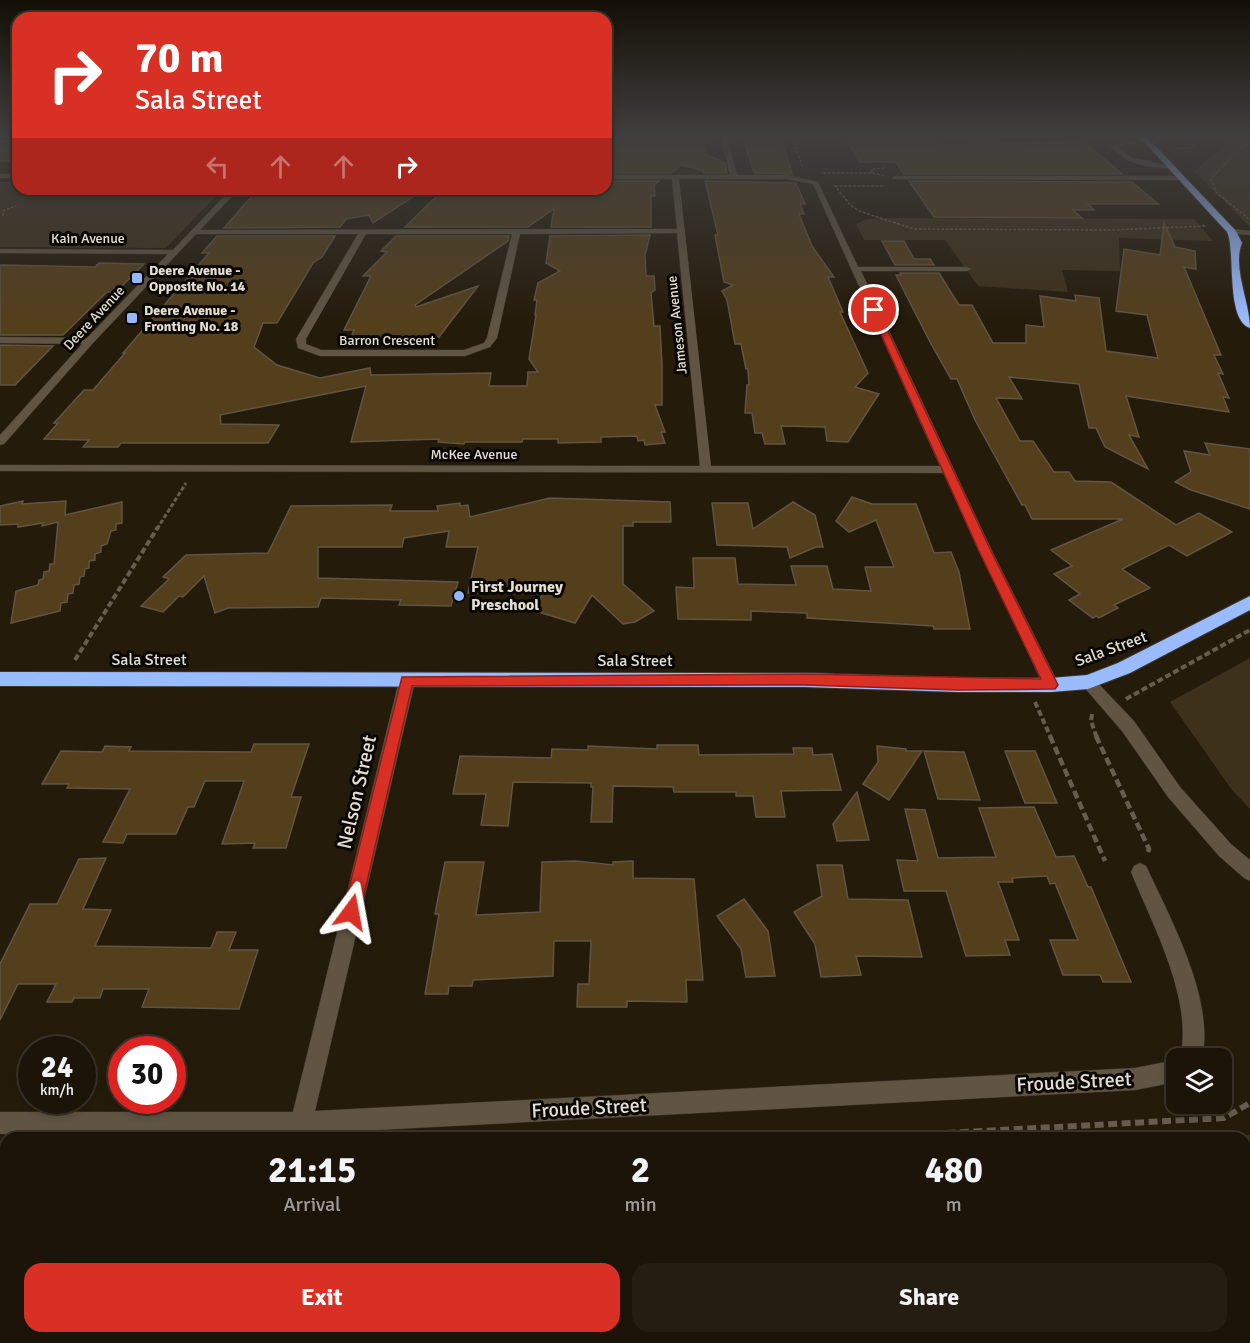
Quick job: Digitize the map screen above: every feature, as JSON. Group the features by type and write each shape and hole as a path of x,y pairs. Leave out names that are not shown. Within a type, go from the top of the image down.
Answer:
{"highway":[{"path":"1198,197 1232,231 1237,243 1235,248 1237,289 1240,303 1250,325"},
{"name":"Sala Street","path":"0,679 805,680 958,685 1051,685 1088,682 1155,654 1250,602"}],"street":[{"name":"Deere Avenue","path":"0,442 90,341 228,197"},
{"name":"Jameson Avenue","path":"677,197 706,469"},
{"path":"824,197 948,470 1034,654 1051,685"},
{"name":"Barron Crescent","path":"363,231 301,339 301,346 308,350 320,353 465,353 487,345 492,338 516,232"},
{"path":"194,232 680,231"},
{"path":"1232,231 1250,233"},
{"name":"Kain Avenue","path":"0,251 175,252"},
{"path":"855,269 967,269"},
{"path":"0,340 90,341"},
{"name":"McKee Avenue","path":"0,468 948,470"},
{"name":"Nelson Street","path":"301,1123 407,681"},
{"path":"1088,682 1128,726 1174,792 1225,850 1250,872"},
{"path":"1140,872 1190,999 1196,1032 1196,1048"},
{"name":"Froude Street","path":"0,1123 301,1123 1135,1079 1166,1073"}],"path":[{"path":"844,197 851,206 862,212 914,229 1112,230 1205,226 1200,220"},
{"path":"1222,197 1250,220"},
{"path":"3,216 1,211 16,206"},
{"path":"64,679 188,480"},
{"path":"1134,696 1250,630"},
{"path":"1035,702 1105,861"},
{"path":"1093,712 1091,722 1094,731 1149,849 1140,872"},
{"path":"964,1132 1224,1118 1250,1103"}],"shaded area":[{"path":"0,197 216,197 166,248 0,247"},
{"path":"1220,197 1250,197 1250,227"},
{"path":"866,219 1194,219 1213,241 1119,238 1120,271 1062,270 1068,292 978,286 945,240 864,240 856,224"},
{"path":"1250,658 1250,809 1232,790 1170,702"}],"building":[{"path":"251,197 413,197 373,223 369,215 346,219 340,227 224,228"},
{"path":"436,197 651,197 651,227 551,227 554,209 528,227 405,227"},
{"path":"709,197 802,197 805,204 800,204 804,214 799,214 812,246 834,277 828,277 843,312 840,312 868,373 855,387 879,394 848,442 827,441 825,427 781,426 785,444 765,444 762,433 755,433 752,413 745,413 747,385 749,385 748,369 746,369 741,344 735,344 727,300 722,291 733,285 724,282 715,235 718,235"},
{"path":"920,197 1149,197 1158,204 1088,204 1094,210 1073,210 1082,218 934,217"},
{"path":"1164,223 1175,247 1195,251 1196,269 1184,267 1221,355 1214,355 1223,374 1218,373 1229,398 1223,397 1229,412 1126,396 1139,437 1129,435 1148,469 1105,447 1096,428 1089,428 1079,384 1009,377 1022,399 996,398 1020,441 1033,441 1054,472 1069,472 1075,481 1111,482 1176,525 1199,513 1232,532 1187,556 1169,545 1122,569 1150,588 1114,605 1118,608 1099,618 1096,616 1093,618 1069,600 1080,594 1054,574 1072,566 1051,550 1123,519 1032,519 975,420 957,379 951,379 930,342 896,275 901,275 900,273 939,273 959,305 972,305 993,343 1026,343 1026,325 1044,327 1040,296 1076,301 1075,295 1099,298 1106,351 1158,358 1147,315 1116,311 1124,249 1160,255"},
{"path":"650,235 645,255 646,276 654,276 655,290 651,293 654,326 660,326 662,365 662,405 655,405 665,432 661,432 665,443 645,445 644,440 638,441 637,436 601,437 601,442 558,443 558,439 523,439 522,442 465,442 464,444 438,442 439,439 351,442 366,386 220,415 221,424 279,425 268,443 121,443 118,447 83,447 89,440 44,439 58,423 54,423 84,390 93,390 125,353 123,353 209,253 202,253 217,236 335,236 322,257 313,263 277,323 263,323 254,347 277,365 320,378 370,368 371,375 491,373 489,386 527,386 528,372 538,372 529,359 536,315 537,300 534,300 538,283 560,271 546,263 550,236"},
{"path":"396,236 509,236 508,241 415,305 416,307 478,286 439,337 351,337 354,330 344,330 371,276 363,276 387,252 381,251"},
{"path":"882,241 904,241 914,259 930,259 934,265 895,265"},
{"path":"99,263 144,264 116,292 107,292 63,335 0,335 0,265 95,267"},
{"path":"0,345 53,346 15,385 0,385"},
{"path":"1205,443 1250,449 1250,509 1191,490 1175,482 1191,472 1184,451 1210,455"},
{"path":"852,497 872,504 916,504 934,553 951,552 959,572 970,629 934,629 933,626 807,618 807,613 751,611 751,620 678,619 676,587 694,588 693,558 735,558 738,584 796,585 791,566 827,566 833,589 871,591 865,567 894,567 876,520 849,532 836,521"},
{"path":"550,498 670,502 671,522 633,522 633,526 623,526 623,584 654,611 635,622 623,624 592,595 575,623 532,610 543,594 468,593 478,547 446,547 449,531 404,538 402,547 318,547 318,578 458,582 451,606 399,605 401,600 321,598 318,607 228,608 215,613 204,576 183,597 179,596 163,612 141,606 169,579 163,577 186,555 268,553 291,506 392,505 390,511 438,511 437,506 460,503 460,506 468,505 470,517"},
{"path":"23,501 22,504 66,501 65,515 122,502 122,523 116,524 116,530 111,531 107,544 101,546 101,552 95,554 95,560 89,561 89,568 85,569 84,576 80,577 79,584 74,585 73,593 68,594 67,602 61,603 60,611 11,623 16,591 38,585 39,580 43,579 44,572 49,571 50,564 54,564 58,522 42,526 43,523 18,527 18,524 0,525 0,506"},
{"path":"793,502 815,515 823,547 816,547 790,558 787,547 717,545 712,503 748,503 753,529"},
{"path":"254,744 309,744 291,797 301,797 286,848 253,848 255,843 222,844 244,781 205,781 194,807 188,807 176,834 127,834 123,843 103,842 130,789 67,788 69,784 42,784 61,751 102,752 105,746 131,747 129,751 251,752"},
{"path":"657,745 698,745 699,755 794,754 793,748 812,748 813,755 832,754 841,790 781,791 785,817 756,817 753,796 736,796 736,792 674,792 673,787 613,786 612,822 591,822 593,787 591,783 513,782 508,826 481,825 486,794 453,794 460,756 551,758 552,749 588,750 588,746 657,749"},
{"path":"877,746 922,751 889,800 863,784 878,762"},
{"path":"924,751 964,752 980,800 938,799"},
{"path":"1005,751 1035,751 1057,803 1025,803"},
{"path":"857,792 869,840 837,841 833,824"},
{"path":"1034,807 1056,857 1074,856 1088,887 1091,887 1131,982 1103,982 1100,975 1063,975 1050,940 1078,940 1055,883 1050,884 1047,876 1012,878 1013,882 998,882 1019,940 1005,940 1010,955 966,956 946,891 904,891 897,860 918,861 905,809 925,810 938,858 996,857 979,808"},
{"path":"106,858 83,909 111,910 95,946 211,948 217,932 236,932 229,950 258,950 239,1009 142,1007 149,989 103,989 100,998 74,998 72,1002 47,1002 56,984 18,984 0,1020 0,964 30,904 57,904 79,859"},
{"path":"576,861 613,865 613,862 633,861 633,878 694,879 703,980 686,980 687,1002 627,1001 627,1007 577,1007 578,984 589,984 591,941 554,941 553,976 473,980 472,986 449,986 448,994 425,994 439,914 435,914 445,862 484,862 476,915 540,912 542,862"},
{"path":"817,865 842,865 848,899 908,900 922,957 856,956 861,975 821,977 815,944 794,912 822,896"},
{"path":"744,899 768,931 775,976 746,977 741,949 717,916"}],"place":[{"name":"Deere Avenue - Opposite No. 14","path":"137,278"},
{"name":"Deere Avenue - Fronting No. 18","path":"132,318"},
{"name":"First Journey Preschool","path":"459,596"}],"route":[{"path":"351,912 407,681 805,680 958,685 1051,685 985,551 874,310"}]}
